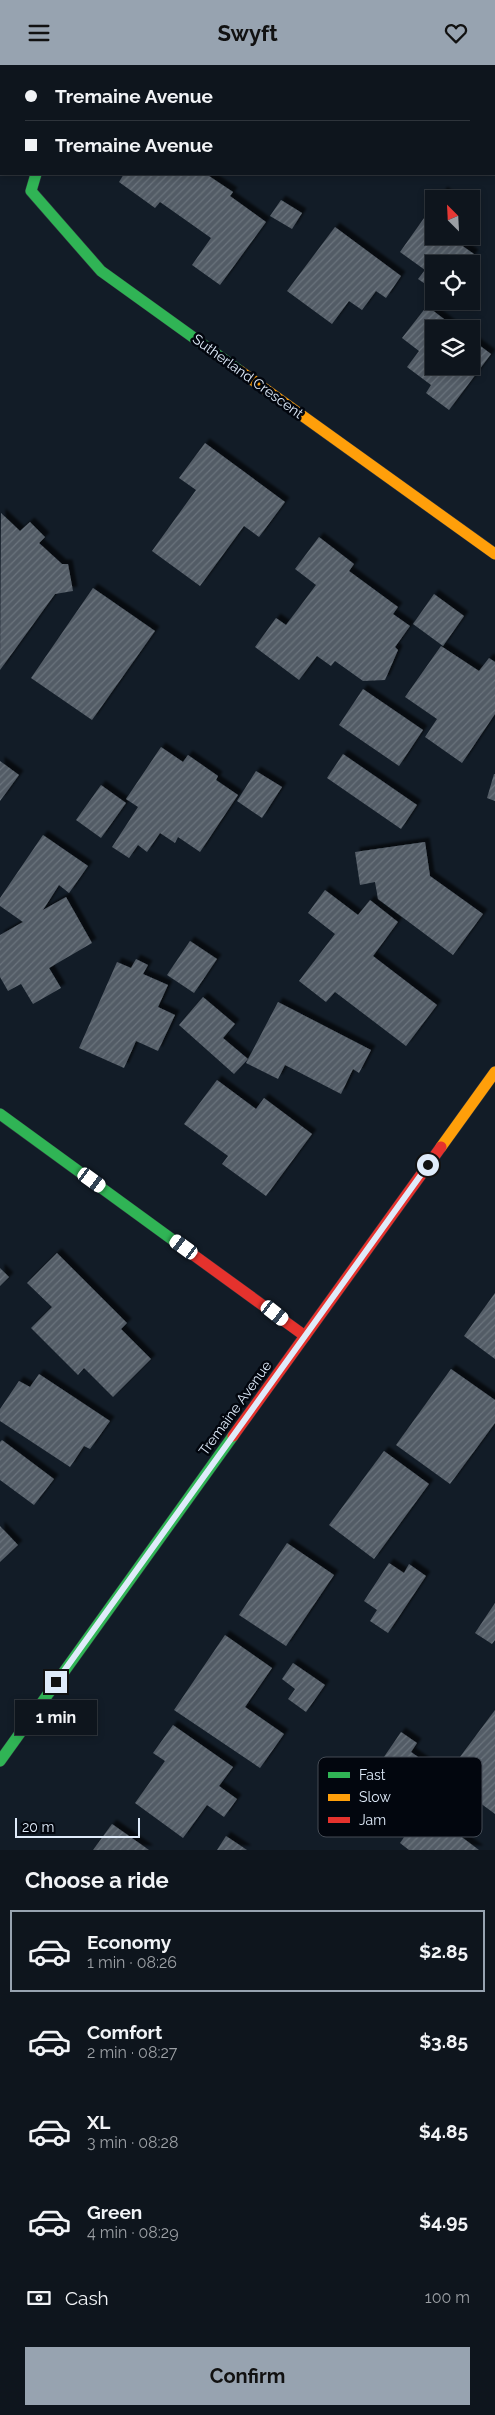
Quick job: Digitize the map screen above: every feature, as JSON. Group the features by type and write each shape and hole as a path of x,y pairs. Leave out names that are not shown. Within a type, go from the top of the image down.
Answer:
{"street":[{"name":"Sutherland Crescent","path":"36,175 31,191 101,271 495,554"},
{"name":"Tremaine Avenue","path":"0,1761 495,1072"},
{"path":"0,1114 305,1336"}],"building":[{"path":"123,175 208,175 233,192 230,196 266,222 220,285 192,265 211,238 160,202 155,208 119,182"},
{"path":"281,200 302,213 292,229 270,216"},
{"path":"425,217 425,245 461,245 474,254 425,255 425,270 400,252"},
{"path":"335,227 401,276 386,298 376,291 362,310 349,301 332,324 287,291"},
{"path":"425,270 425,284 418,279"},
{"path":"425,309 432,310 445,320 425,320 425,375 475,375 449,410 426,393 431,385 407,367 419,351 402,338"},
{"path":"480,346 491,354 480,369"},
{"path":"205,443 285,502 259,537 244,526 200,586 152,551 196,490 179,478"},
{"path":"1,513 20,531 30,522 45,537 39,543 62,564 68,564 73,591 55,594 0,670"},
{"path":"319,537 354,564 349,571 398,607 393,614 410,626 395,647 398,650 385,680 363,681 335,661 331,666 317,656 299,680 255,647 276,618 286,625 316,585 295,569"},
{"path":"93,588 155,631 92,720 31,678"},
{"path":"434,594 464,616 443,646 413,624"},
{"path":"441,646 479,671 489,658 495,662 495,714 462,763 425,737 437,719 405,697"},
{"path":"363,689 423,730 399,766 339,725"},
{"path":"161,747 183,762 188,755 218,776 216,780 238,795 200,852 178,837 175,843 160,833 147,852 138,845 129,858 112,847 138,807 126,799"},
{"path":"343,754 417,805 401,829 327,778"},
{"path":"0,761 19,775 0,801"},
{"path":"256,771 282,787 262,818 237,801"},
{"path":"495,774 495,801 487,798"},
{"path":"101,785 126,803 101,838 76,820"},
{"path":"43,835 88,866 69,893 59,885 43,910 66,897 92,943 49,968 61,988 33,1004 21,984 8,991 0,977 0,935 23,922 0,906 0,898"},
{"path":"425,842 430,876 483,914 453,955 378,899 375,882 360,885 355,852"},
{"path":"325,890 358,915 370,900 398,922 373,956 437,1005 406,1046 335,992 326,1002 299,981 335,934 308,913"},
{"path":"190,941 217,959 194,993 167,975"},
{"path":"136,959 148,965 143,974 168,985 158,1007 175,1015 158,1051 136,1041 124,1068 79,1048 117,962 131,968"},
{"path":"203,997 235,1024 223,1038 248,1059 234,1074 179,1025"},
{"path":"278,1002 371,1050 359,1073 353,1069 341,1094 285,1065 278,1079 246,1063"},
{"path":"217,1080 256,1109 264,1098 312,1134 266,1196 222,1164 228,1156 184,1124"},
{"path":"57,1253 127,1323 121,1329 151,1359 113,1397 84,1368 78,1375 31,1328 52,1307 27,1283"},
{"path":"0,1268 9,1277 0,1286"},
{"path":"495,1293 495,1359 464,1336"},
{"path":"451,1369 495,1400 495,1423 450,1484 396,1445"},
{"path":"39,1374 110,1421 90,1449 84,1446 70,1467 0,1421 0,1409 19,1381 30,1387"},
{"path":"2,1440 54,1479 34,1505 0,1480 0,1442"},
{"path":"384,1451 429,1484 374,1559 329,1525"},
{"path":"0,1526 18,1545 0,1562"},
{"path":"287,1543 334,1575 286,1646 239,1615"},
{"path":"389,1563 404,1573 409,1564 426,1576 388,1633 370,1621 377,1610 364,1601"},
{"path":"495,1603 495,1640 492,1644 475,1633"},
{"path":"225,1635 272,1668 245,1707 284,1734 260,1768 174,1710"},
{"path":"293,1663 325,1685 306,1712 288,1699 295,1689 282,1679"},
{"path":"495,1710 495,1814 482,1804 482,1757 460,1757"},
{"path":"173,1725 233,1767 219,1786 237,1799 224,1817 207,1805 183,1838 135,1803 165,1761 153,1753"},
{"path":"401,1732 417,1743 411,1752 418,1757 384,1757"},
{"path":"112,1824 149,1850 93,1850"},
{"path":"226,1836 247,1850 217,1850"},
{"path":"404,1837 462,1837 479,1850 409,1850 400,1843"}],"traffic: fast":[{"path":"36,175 31,191 101,271 240,371"},
{"path":"0,1114 188,1251"},
{"path":"0,1761 233,1436"}],"traffic: slow":[{"path":"240,371 495,554"},
{"path":"441,1147 495,1072"}],"traffic: jam":[{"path":"233,1436 441,1147"},
{"path":"188,1251 305,1336"}],"route":[{"path":"56,1682 428,1165"}]}
